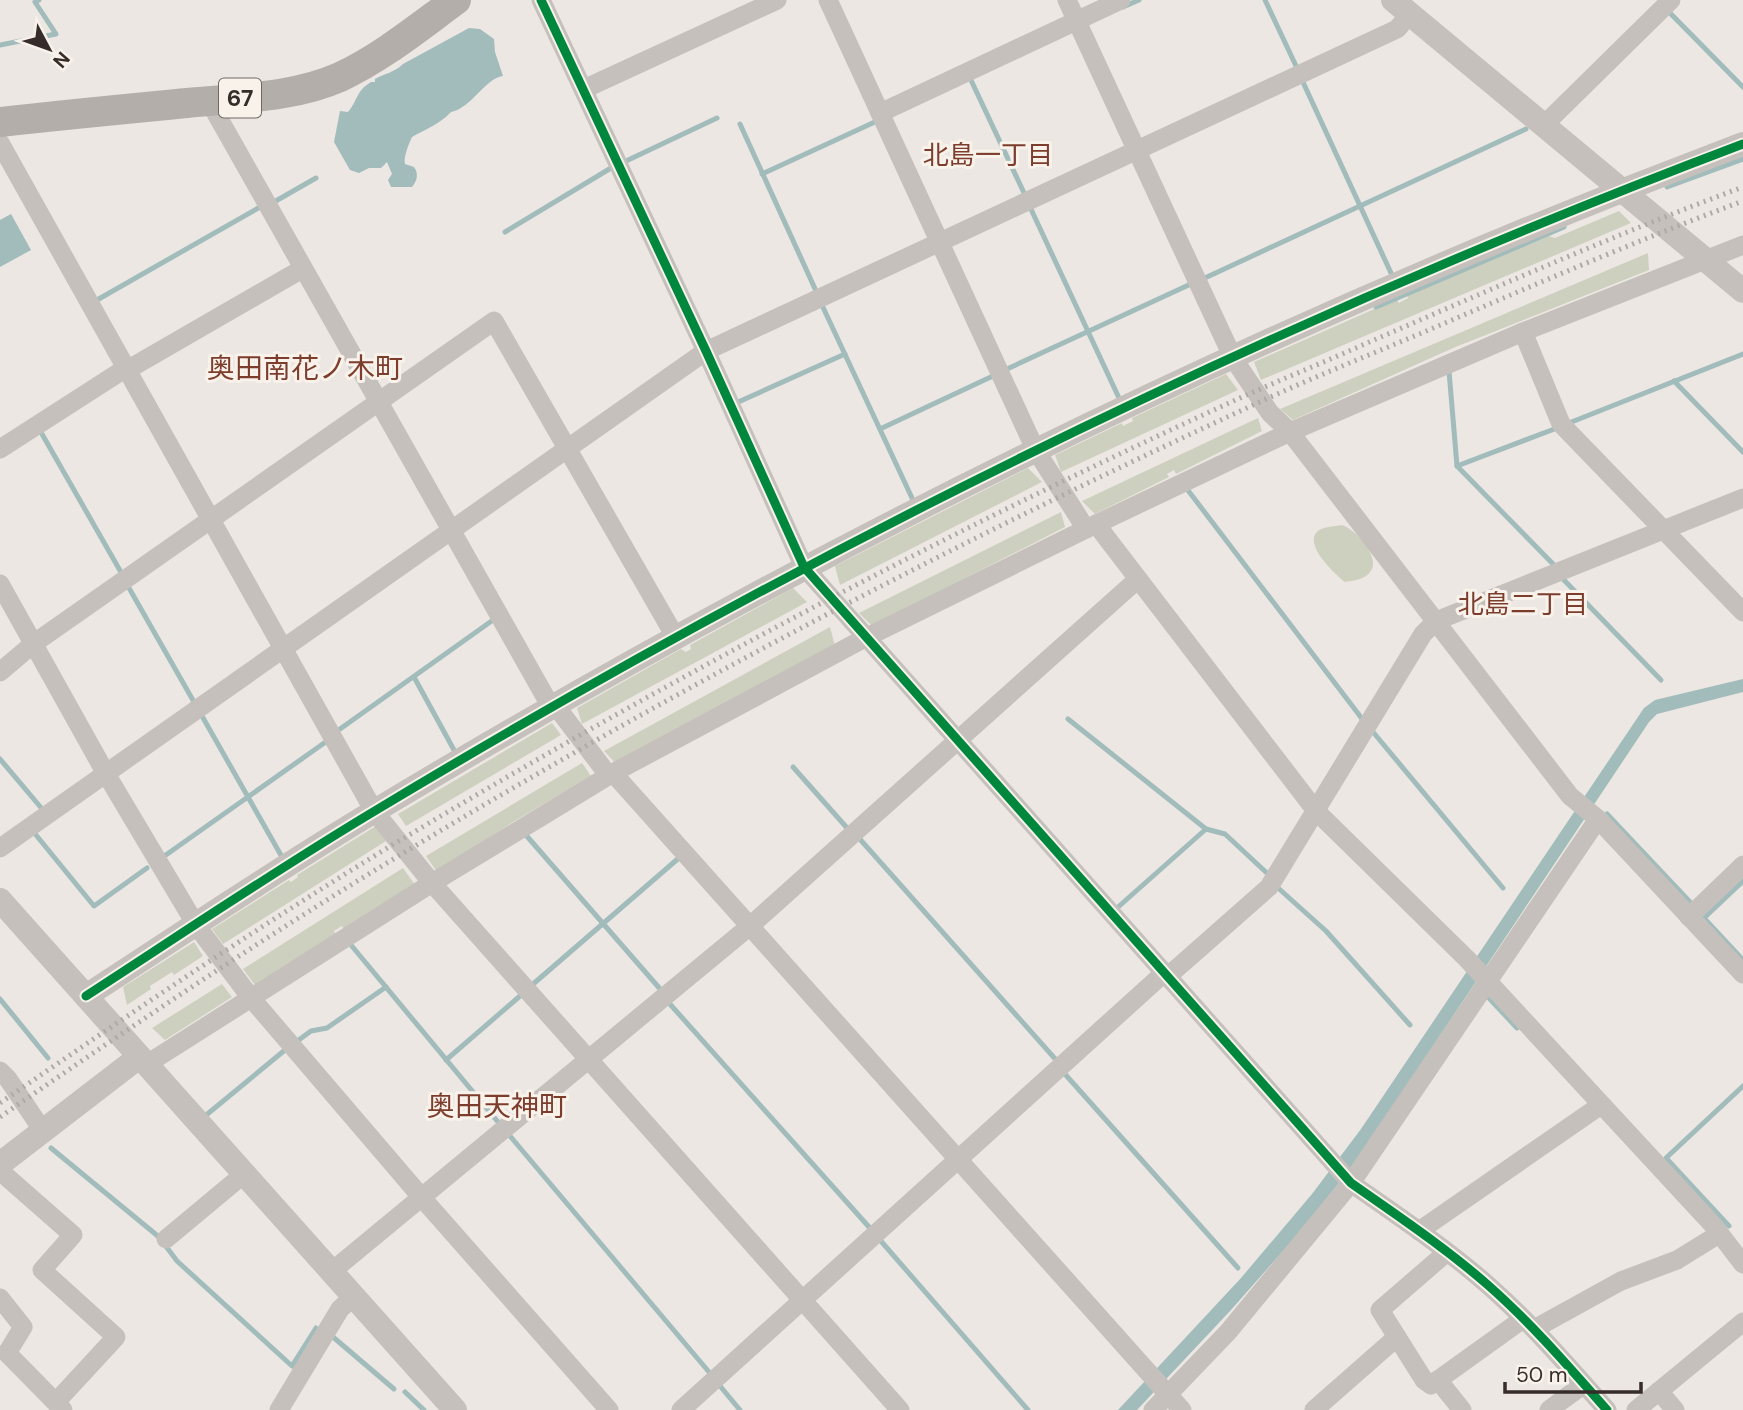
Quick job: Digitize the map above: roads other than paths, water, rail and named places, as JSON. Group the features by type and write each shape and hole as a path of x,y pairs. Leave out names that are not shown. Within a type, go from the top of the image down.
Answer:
{"main road":[{"name":"67","path":"0,122 265,96 338,78 408,35 456,0"}],"street":[{"path":"541,0 804,567 864,638 1350,1182 1419,1231 1490,1287 1607,1410"},
{"path":"584,89 776,0"},
{"path":"828,0 1035,450 1091,526 1139,579 1316,811 1487,980 1719,1234 1743,1264"},
{"path":"1067,0 1233,358 1270,413 1290,432 1573,799 1596,817 1743,974"},
{"path":"880,113 1121,0"},
{"path":"1544,125 1671,0"},
{"path":"0,848 706,351 1397,29 1408,7 1743,291"},
{"path":"209,101 450,530 553,706 1182,1410"},
{"path":"0,143 374,811 432,884 900,1410"},
{"path":"86,996 374,811 553,706 804,567 1035,450 1233,358 1482,247 1622,190 1743,145"},
{"path":"0,1164 143,1061 251,998 611,774 864,638 1290,432 1523,331 1743,245"},
{"path":"0,449 127,369 302,269"},
{"path":"0,672 33,644 494,321 676,638"},
{"path":"1523,331 1561,424 1743,612"},
{"path":"681,1410 958,1159 1269,887 1423,634 1436,621 1743,498"},
{"path":"331,1272 423,1199 750,926 1139,579"},
{"path":"0,584 105,772 196,925 251,998 609,1410"},
{"path":"1153,1410 1166,1392 1228,1332 1350,1182 1596,817"},
{"path":"1689,917 1743,865"},
{"path":"4,910 86,996 455,1410"},
{"path":"0,1072 8,1079 43,1131"},
{"path":"1419,1231 1601,1105"},
{"path":"0,1171 73,1235 42,1270 116,1337 60,1406 7,1353 23,1327 3,1306"},
{"path":"166,1239 244,1174"},
{"path":"1447,1252 1380,1310 1424,1380 1431,1385 1528,1324 1621,1281 1676,1260 1719,1234"},
{"path":"279,1410 340,1309 353,1297"},
{"path":"1636,1410 1743,1322"},
{"path":"1314,1410 1397,1337"},
{"path":"1438,1380 1462,1410"},
{"path":"1549,1410 1584,1384"},
{"path":"1659,1391 1675,1410"}],"water":[{"path":"469,28 480,29 494,39 495,52 503,76 490,82 465,105 412,137 405,164 414,167 416,172 412,187 391,187 388,180 392,174 387,162 381,168 369,168 359,173 350,170 334,142 340,111 348,112 362,89 375,82 375,79"},
{"path":"11,214 31,250 0,267 0,220"},
{"path":"1743,679 1743,692 1657,714 1649,722 1355,1163 1298,1234 1231,1310 1137,1410 1118,1410 1241,1278 1312,1194 1361,1129 1644,708 1655,700"}],"waterway":[{"path":"0,45 56,34 35,2 39,0"},
{"path":"1123,7 1139,0"},
{"path":"1265,0 1297,68"},
{"path":"1670,13 1743,87"},
{"path":"970,78 1025,195"},
{"path":"1302,80 1391,273"},
{"path":"626,161 717,118"},
{"path":"762,174 877,121"},
{"path":"740,124 816,291"},
{"path":"1207,277 1526,129"},
{"path":"1667,187 1743,159"},
{"path":"505,232 611,168"},
{"path":"274,202 316,178"},
{"path":"97,300 260,207"},
{"path":"1030,207 1119,398"},
{"path":"1376,307 1564,227"},
{"path":"1007,369 1193,283"},
{"path":"821,303 912,498"},
{"path":"736,403 845,354"},
{"path":"1569,423 1743,354"},
{"path":"1449,371 1457,466 1555,566"},
{"path":"880,429 995,375"},
{"path":"1674,381 1743,452"},
{"path":"1457,466 1557,428"},
{"path":"42,434 122,574"},
{"path":"1187,489 1363,720"},
{"path":"1562,578 1661,680"},
{"path":"129,588 194,702"},
{"path":"340,729 493,620"},
{"path":"414,677 454,750"},
{"path":"202,716 282,857"},
{"path":"1068,719 1206,829 1225,834 1269,875"},
{"path":"1373,732 1503,888"},
{"path":"163,857 327,741"},
{"path":"0,759 43,810"},
{"path":"793,767 848,829"},
{"path":"1607,814 1690,902"},
{"path":"1117,908 1206,829"},
{"path":"525,834 661,990"},
{"path":"36,835 94,906 147,868"},
{"path":"858,837 1057,1061"},
{"path":"532,985 680,857"},
{"path":"1704,918 1743,881"},
{"path":"1277,887 1326,931 1410,1025"},
{"path":"1702,916 1743,960"},
{"path":"351,945 498,1122"},
{"path":"296,1042 311,1031 327,1028 386,987"},
{"path":"446,1060 520,996"},
{"path":"1488,997 1517,1028"},
{"path":"0,999 48,1058"},
{"path":"669,1003 869,1227"},
{"path":"205,1116 285,1050"},
{"path":"1064,1073 1238,1268"},
{"path":"1729,1226 1666,1158 1743,1086"},
{"path":"510,1136 709,1372"},
{"path":"51,1148 159,1237 177,1261 292,1366 316,1328"},
{"path":"880,1240 1028,1410"},
{"path":"333,1337 394,1389"},
{"path":"720,1386 740,1410"},
{"path":"405,1392 424,1410"}],"railway":[{"path":"0,1103 241,940 389,847 597,726 808,610 1023,501 1240,398 1554,262 1743,187"},
{"path":"0,1117 205,978 362,878 619,727 826,615 1036,508 1271,397 1586,263 1743,201"}],"district":[{"name":"北島一丁目","path":"988,155"},
{"name":"奥田南花ノ木町","path":"305,368"},
{"name":"北島二丁目","path":"1523,604"},
{"name":"奥田天神町","path":"497,1106"}]}
